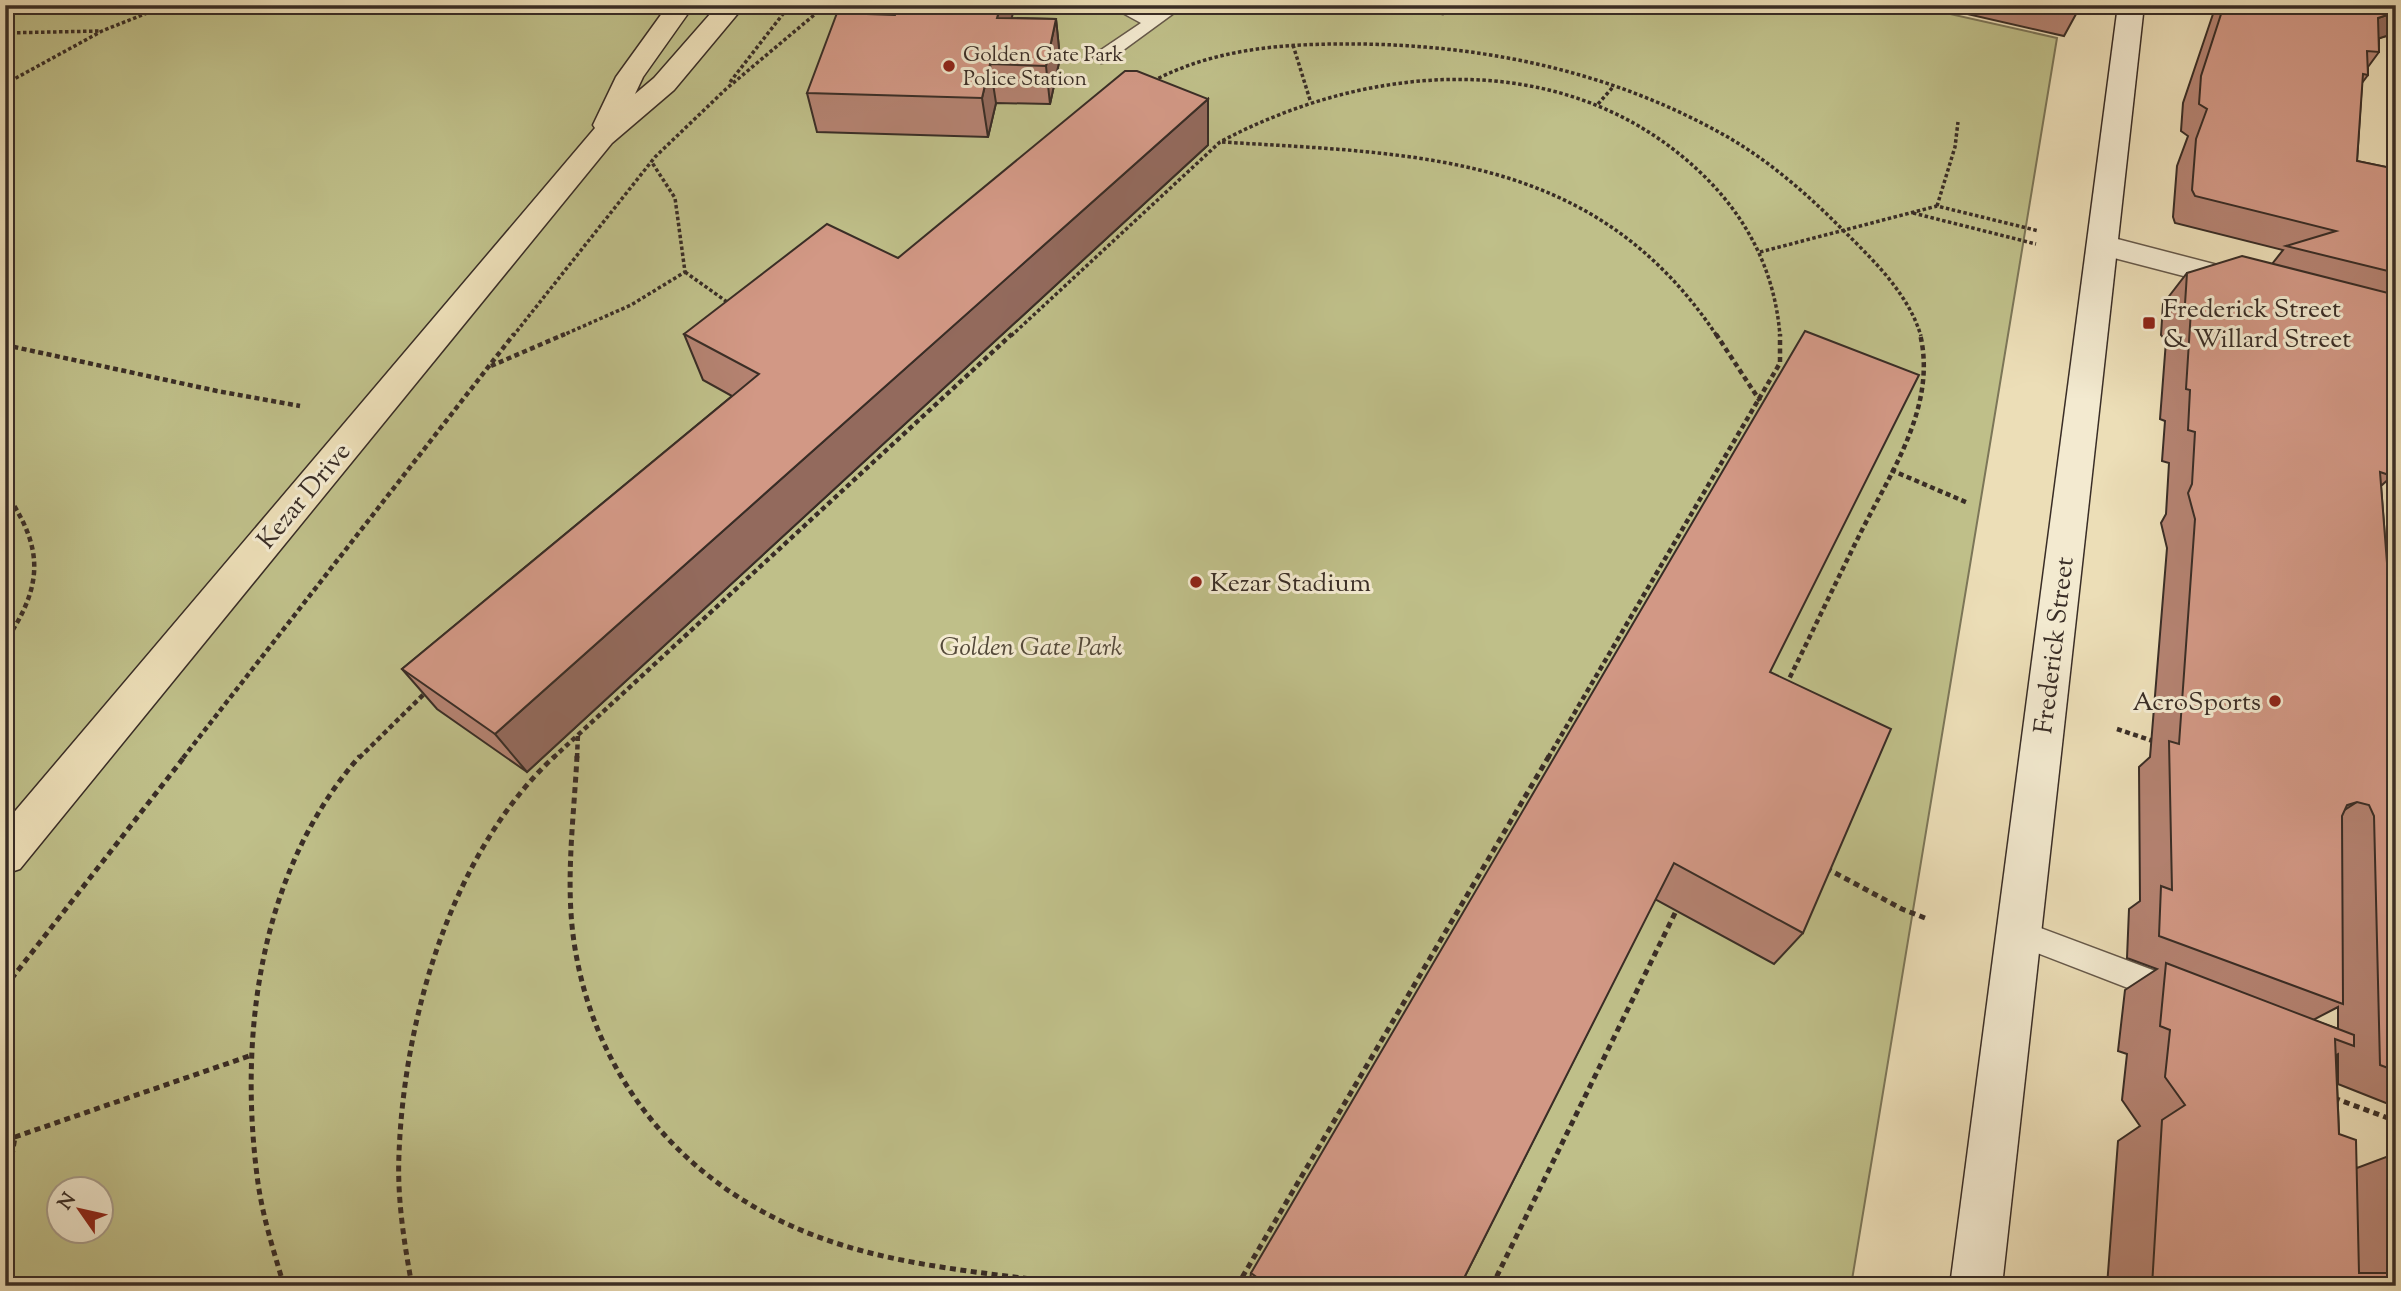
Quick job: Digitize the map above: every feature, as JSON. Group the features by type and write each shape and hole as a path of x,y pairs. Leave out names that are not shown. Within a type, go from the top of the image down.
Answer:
{"main road":[{"name":"Kezar Drive","path":"602,137 630,77 681,5"},
{"path":"662,34 690,5"},
{"name":"Kezar Drive","path":"5,855 602,137 664,84 732,5"},
{"name":"Frederick Street","path":"1976,1286 2131,5"},
{"path":"2102,245 2274,289"}],"lane":[{"path":"1116,5 1153,22"},
{"path":"1101,58 1177,5"},
{"path":"2019,933 2199,1002"}],"path":[{"path":"5,84 102,31 167,5"},
{"path":"723,91 790,5"},
{"path":"5,987 651,161 723,91 826,5"},
{"path":"5,33 102,31"},
{"path":"1146,85 1183,66 1293,45 1377,43 1451,48 1522,60 1613,87 1703,124 1764,160 1810,196 1894,285 1915,319 1924,348 1925,379 1918,407 1891,470 1783,691"},
{"path":"1293,45 1310,100"},
{"path":"412,1286 401,1221 399,1168 402,1116 407,1066 432,964 475,862 495,827 514,798 579,733 1220,142 1241,129 1310,100 1390,83 1452,80 1543,89 1598,104 1645,128 1688,160 1731,206 1759,252 1777,297 1782,345 1780,362 1760,401 1237,1286"},
{"path":"1598,104 1613,87"},
{"path":"1937,206 1955,147 1958,122"},
{"path":"1220,142 1398,155 1453,162 1531,184 1573,202 1620,231 1665,269 1760,401"},
{"path":"651,161 675,198 685,272 717,297 741,310"},
{"path":"1759,252 1937,206 2039,231"},
{"path":"1912,213 2036,244"},
{"path":"489,366 631,305 685,272"},
{"path":"5,345 300,406"},
{"path":"1891,470 1968,503"},
{"path":"5,492 29,538 35,574 32,596 5,642"},
{"path":"284,1286 274,1258 254,1143 250,1082 258,985 266,945 299,847 320,808 383,732 432,687"},
{"path":"2117,729 2161,744"},
{"path":"579,733 573,899 574,939 579,975 602,1044 636,1103 657,1130 680,1154 735,1196 766,1215 804,1232 841,1245 883,1255 1082,1286"},
{"path":"1817,863 1902,909 1926,918"},
{"path":"1492,1286 1681,900"},
{"path":"5,1133 15,1137 252,1055"},
{"path":"2322,1094 2396,1121"},
{"path":"5,1198 15,1137"}],"green space":[{"name":"Kezar Stadium","path":"5,5 1910,5 2057,38 1851,1286 5,1286"}],"building":[{"path":"898,5 1001,5 997,18 1056,19 1046,66 990,64 982,98 807,93 837,13 895,15"},
{"path":"2224,5 2396,5 2396,12 2378,18 2379,52 2367,51 2368,75 2363,74 2357,161 2396,169 2396,273 2286,246 2336,231 2195,196 2192,190 2196,139 2207,109 2199,104 2201,76"},
{"path":"1125,71 1137,71 1208,99 495,734 402,669 759,374 684,334 827,224 898,258"},
{"path":"2242,256 2396,295 2396,433 2389,431 2392,476 2380,472 2393,641 2396,642 2396,1071 2380,1065 2374,816 2369,805 2357,802 2347,805 2342,816 2343,1004 2159,936 2161,886 2172,890 2169,741 2179,744 2195,519 2188,493 2192,484 2195,432 2188,430 2190,390 2186,389 2191,310 2185,304 2187,273"},
{"path":"1805,331 1919,375 1770,672 1891,729 1803,933 1674,863 1460,1286 1269,1286 1251,1273"},
{"path":"2166,963 2354,1035 2354,1046 2335,1039 2339,1134 2356,1140 2359,1273 2396,1273 2396,1286 2152,1286 2162,1120 2185,1105 2165,1077 2170,1030 2160,1026"},
{"path":"2394,1154 2396,1155 2396,1210"}],"place":[{"name":"Golden Gate Park Police Station","path":"949,66"},
{"name":"Frederick Street & Willard Street","path":"2149,323"},
{"name":"Kezar Stadium","path":"1196,582"},
{"name":"AcroSports","path":"2275,701"}],"park label":[{"name":"Golden Gate Park","path":"1031,646"}]}
